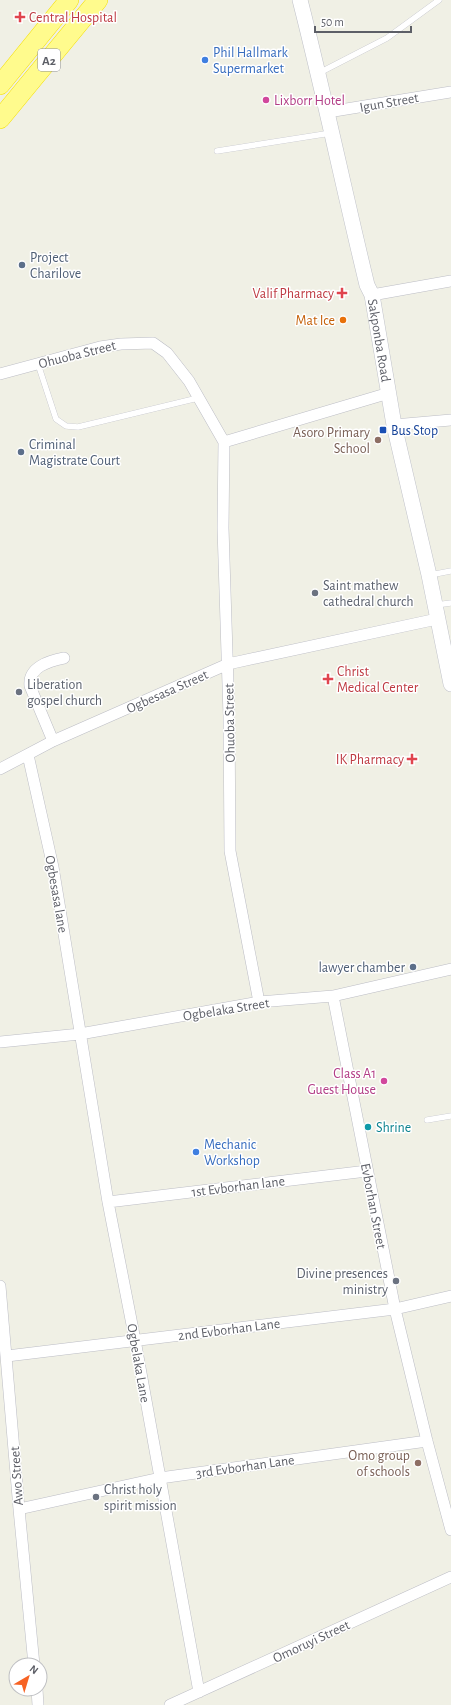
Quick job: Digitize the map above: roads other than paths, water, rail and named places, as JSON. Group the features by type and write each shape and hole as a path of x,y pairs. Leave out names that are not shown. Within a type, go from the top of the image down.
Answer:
{"highway":[{"name":"A2","path":"0,85 69,0"},
{"name":"A2","path":"0,119 98,0"}],"main road":[{"name":"Sakponba Road","path":"300,0 319,73 331,133 367,285 372,295 394,425 451,684"}],"street":[{"name":"Igun Street","path":"328,112 451,92"},
{"path":"372,295 451,281"},
{"name":"Ohuoba Street","path":"0,374 100,347 121,344 152,343 167,353 189,381 224,442 223,528 228,664 230,851 259,1002"},
{"path":"224,442 389,393"},
{"path":"394,425 451,420"},
{"name":"Ogbesasa Street","path":"0,769 53,741 228,664 436,612"},
{"path":"53,741 30,686 29,680 37,668 48,662 64,658"},
{"name":"Ogbesasa lane","path":"28,755 53,866 80,1034"},
{"name":"Ogbelaka Street","path":"0,1042 80,1034 259,1002 333,996 451,969"},
{"name":"Evborhan Street","path":"333,996 395,1309 427,1441 451,1530"},
{"name":"Ogbelaka Lane","path":"80,1034 108,1202 135,1340 199,1692"},
{"name":"1st Evborhan lane","path":"108,1202 367,1171"},
{"name":"Awo Street","path":"0,1286 7,1356 18,1509 33,1657"},
{"name":"2nd Evborhan Lane","path":"7,1356 395,1309 451,1296"},
{"name":"3rd Evborhan Lane","path":"18,1509 160,1478 427,1441"},
{"name":"Omoruyi Street","path":"170,1705 451,1577"}],"lane":[{"path":"319,73 387,38 439,0"},
{"path":"217,151 331,133"},
{"path":"38,364 56,419 66,426 78,427 198,398"},
{"path":"428,575 451,571"},
{"path":"436,612 451,603"},
{"path":"427,1120 451,1116"}],"place":[{"name":"Central Hospital","path":"20,17"},
{"name":"Phil Hallmark Supermarket","path":"205,60"},
{"name":"Lixborr Hotel","path":"266,100"},
{"name":"Project Charilove","path":"22,265"},
{"name":"Valif Pharmacy","path":"342,293"},
{"name":"Mat Ice","path":"343,320"},
{"name":"Bus Stop","path":"383,430"},
{"name":"Asoro Primary School","path":"378,440"},
{"name":"Criminal Magistrate Court","path":"21,452"},
{"name":"Saint mathew cathedral church","path":"315,593"},
{"name":"Christ Medical Center","path":"328,679"},
{"name":"Liberation gospel church","path":"19,692"},
{"name":"IK Pharmacy","path":"412,759"},
{"name":"lawyer chamber","path":"413,967"},
{"name":"Class A1 Guest House","path":"384,1081"},
{"name":"Shrine","path":"368,1127"},
{"name":"Mechanic Workshop","path":"196,1152"},
{"name":"Divine presences ministry","path":"396,1281"},
{"name":"Omo group of schools","path":"418,1463"},
{"name":"Christ holy spirit mission","path":"96,1497"}]}
